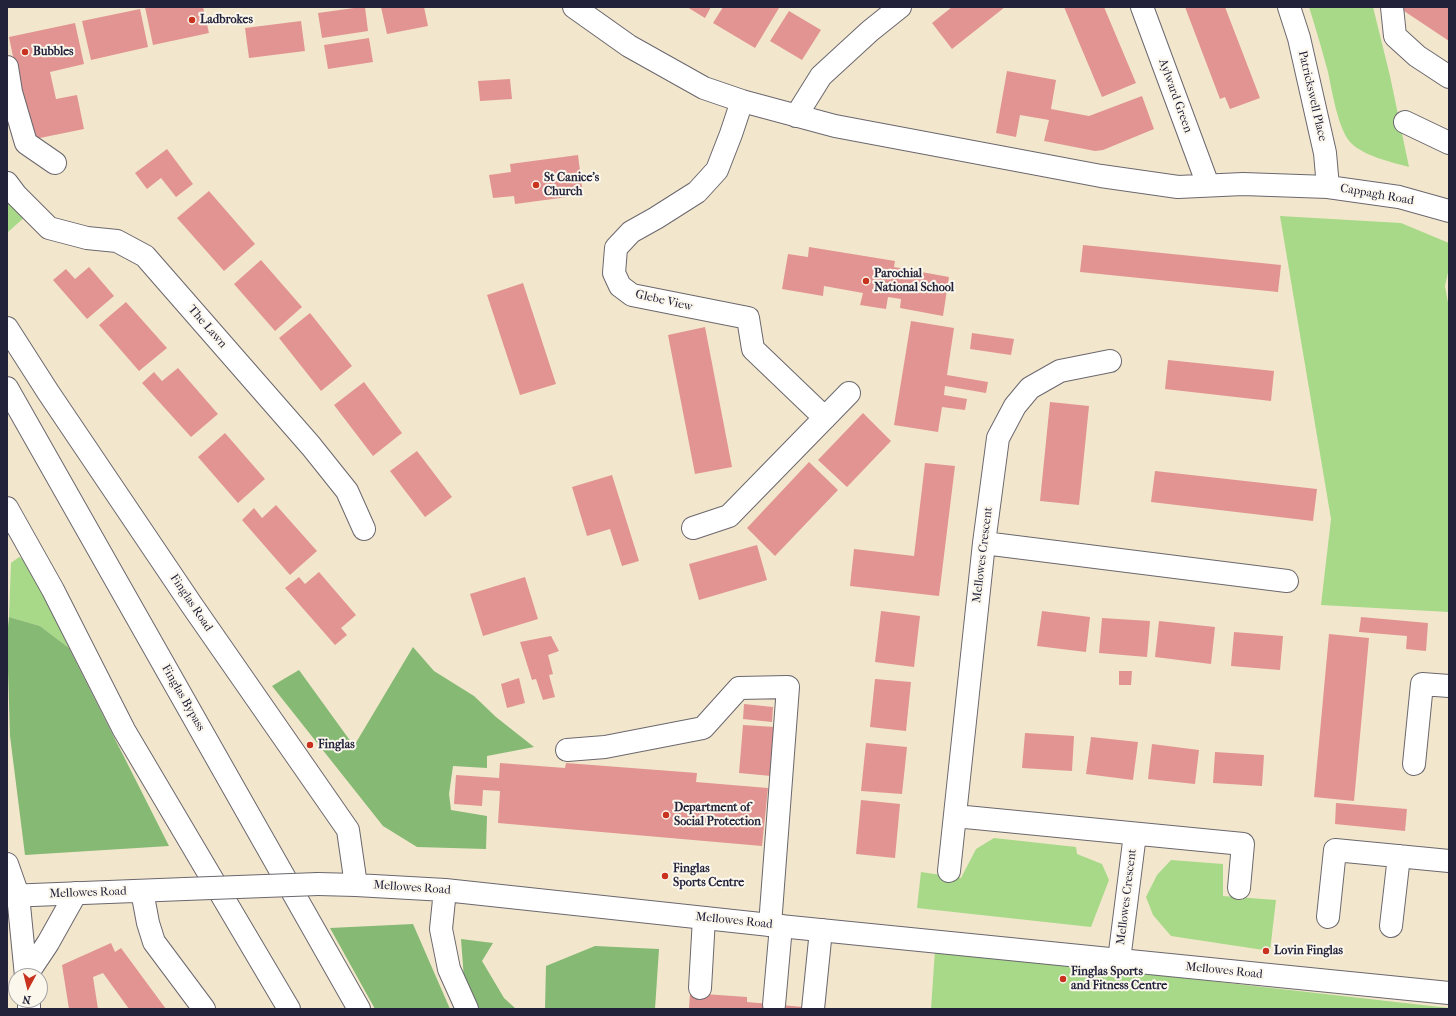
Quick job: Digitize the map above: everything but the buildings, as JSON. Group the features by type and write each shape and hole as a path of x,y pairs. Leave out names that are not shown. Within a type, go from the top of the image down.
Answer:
{"street":[{"name":"Cappagh Road","path":"574,7 629,46 704,88 742,101 835,126 1101,176 1178,187 1242,184 1328,187 1400,197 1449,211"},
{"path":"796,116 821,76 870,31 900,7"},
{"name":"Aylward Green","path":"1142,7 1208,185"},
{"name":"Patrickswell Place","path":"1289,7 1299,38 1325,153 1328,187"},
{"path":"1392,7 1395,36 1417,56 1449,77"},
{"path":"7,67 11,92 26,143 55,163"},
{"name":"Glebe View","path":"742,101 732,134 717,170 697,192 631,232 616,248 614,273 620,286 632,295 748,318 753,349 825,418"},
{"path":"1405,122 1449,143"},
{"name":"The Lawn","path":"7,183 16,196 49,228 87,238 117,241 145,256 310,446 347,491 364,529"},
{"name":"Finglas Road","path":"7,328 48,392 187,598 348,830 356,885"},
{"name":"Mellowes Crescent","path":"949,872 984,543 998,438 1015,406 1030,388 1060,371 1110,361"},
{"name":"Finglas Bypass","path":"7,388 359,1009"},
{"path":"693,528 729,516 849,393"},
{"path":"7,508 54,590 124,730 289,1009"},
{"path":"984,543 1287,581"},
{"path":"1414,764 1422,684 1449,686"},
{"path":"568,750 605,747 702,728 739,688 788,687 776,926 774,1005"},
{"name":"Mellowes Crescent","path":"955,816 1243,844 1239,888"},
{"name":"Mellowes Crescent","path":"1119,960 1135,834"},
{"path":"1328,917 1335,850 1449,861"},
{"path":"1391,926 1399,856"},
{"path":"7,864 25,968"},
{"name":"Mellowes Road","path":"12,896 318,884 445,890 776,926 1449,991"},
{"path":"445,890 441,929 449,969 467,1009"},
{"path":"142,891 148,923 154,942 204,1009"},
{"path":"31,968 48,943 76,893"},
{"path":"700,988 704,918"},
{"path":"813,1009 821,930"},
{"path":"7,953 19,968"}],"green space":[{"path":"1309,7 1373,7 1390,76 1409,167 1370,155 1356,147 1346,136 1336,109 1328,72"},
{"path":"7,198 27,215 7,233"},
{"path":"1280,216 1401,223 1449,243 1449,268 1445,286 1449,308 1449,612 1321,605 1331,519"},
{"path":"19,557 28,562 69,648 40,626 9,617 11,563"},
{"path":"9,617 40,626 69,648 169,846 25,855 10,736 7,637"},
{"path":"413,647 434,671 474,696 496,717 534,747 487,756 487,768 453,766 449,794 451,810 487,816 486,849 417,847 383,826 272,686 299,670 354,746"},
{"path":"994,838 1076,847 1077,854 1102,864 1109,880 1091,927 917,908 921,872 961,878 976,849"},
{"path":"1171,860 1223,864 1223,896 1276,900 1270,951 1171,936 1153,915 1146,897 1157,875"},
{"path":"413,924 450,1009 375,1009 330,928"},
{"path":"461,939 493,943 482,961 504,998 516,1009 479,1009 464,979"},
{"path":"595,946 659,949 655,1009 545,1009 546,966"},
{"name":"Finglas Sports and Fitness Centre","path":"935,950 1449,1008 1449,1009 931,1009"}],"place":[{"name":"Ladbrokes","path":"192,20"},
{"name":"Bubbles","path":"25,52"},
{"name":"St Canice's Church","path":"536,185"},
{"name":"Parochial National School","path":"866,281"},
{"name":"Finglas","path":"310,745"},
{"name":"Department of Social Protection","path":"666,815"},
{"name":"Finglas Sports Centre","path":"665,876"},
{"name":"Lovin Finglas","path":"1266,951"},
{"name":"Finglas Sports and Fitness Centre","path":"1063,979"}]}
